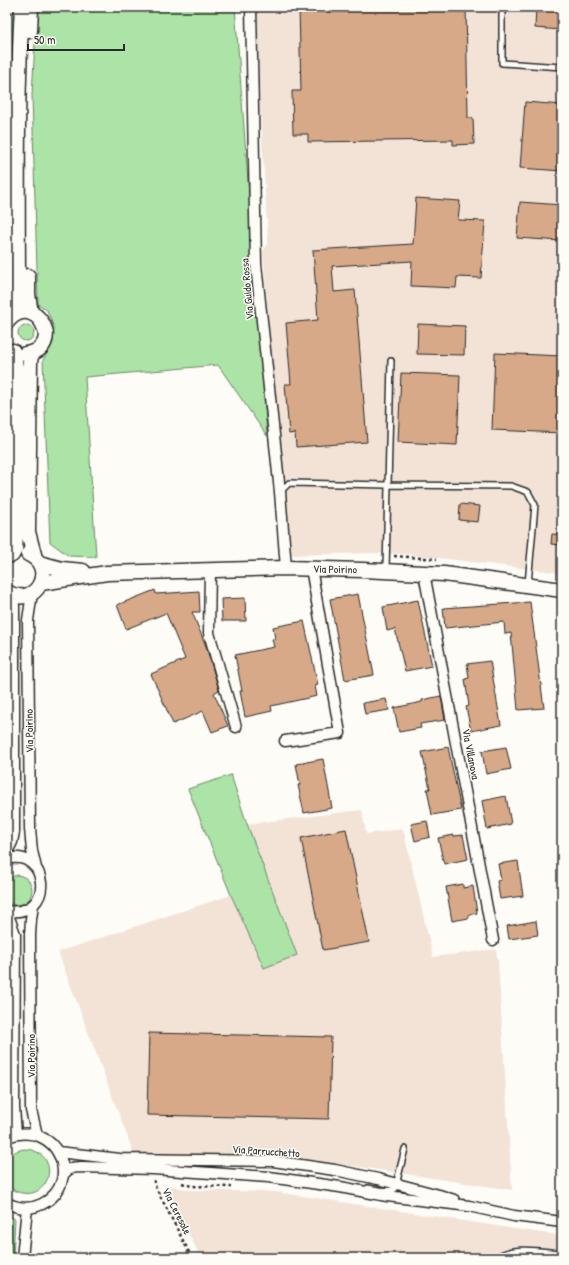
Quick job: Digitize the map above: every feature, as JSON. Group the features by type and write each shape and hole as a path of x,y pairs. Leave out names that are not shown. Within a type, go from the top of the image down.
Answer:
{"street":[{"path":"12,318 18,304 19,46 22,7"},
{"path":"31,313 28,294 26,160 28,50 32,7"},
{"name":"Via Guido Rossa","path":"251,7 256,264 280,492 286,568"},
{"path":"10,347 26,354 32,353 43,345 46,332 42,320 31,313 24,312 12,318"},
{"path":"10,347 16,367 16,532 15,548 10,556"},
{"path":"9,593 18,596 25,596 36,588 42,576 42,570 37,561 28,532 30,361 32,353"},
{"name":"Via Poirino","path":"10,556 24,553 37,561 62,569 107,573 311,568 444,574 562,590"},
{"path":"285,741 340,733 311,568"},
{"path":"210,570 209,633 236,727"},
{"name":"Via Poirino","path":"37,1134 31,1110 30,935 33,905 41,892 42,883 36,868 32,851 30,829 28,618 36,588 107,573"},
{"name":"Via Villanova","path":"424,573 494,940"},
{"name":"Via Poirino","path":"7,852 12,842 14,832 14,605 9,593"},
{"path":"7,859 21,858 36,868"},
{"path":"7,912 21,912 33,905"},
{"name":"Via Poirino","path":"7,912 15,934 14,1107 11,1136"},
{"path":"7,1203 15,1207 27,1208 37,1206 50,1198 60,1185 63,1175 63,1165 58,1152 46,1139 37,1134 26,1133 11,1136"},
{"name":"Via Parrucchetto","path":"58,1152 120,1159 273,1161 335,1170 397,1184 439,1195 469,1206"},
{"name":"Via Parrucchetto","path":"63,1175 72,1167 154,1174 269,1177 386,1196 469,1206 514,1216 562,1222"},
{"path":"22,1258 27,1208"}],"lane":[{"path":"502,7 502,62 562,67"},
{"path":"386,571 391,361"},
{"path":"280,492 289,483 511,486 528,492 535,504 528,585"},
{"path":"324,1185 336,1183 393,1191 397,1184 405,1149"},
{"path":"497,1258 501,1254 529,1250 562,1253"}],"path":[{"path":"154,1174 160,1179"},
{"name":"Via Ceresole","path":"154,1174 154,1184 192,1258"},
{"path":"179,1182 191,1186 238,1187"}],"shaded area":[{"path":"257,7 562,7 562,573 405,554 374,553 288,555 263,253 268,241 260,105"},
{"path":"7,60 12,86 13,113 9,147 7,147"},
{"path":"231,775 247,824 362,810 366,834 403,829 433,957 496,949 512,1190 273,1154 134,1154 58,952 231,895 188,789"},
{"path":"7,933 9,937 10,979 10,1097 7,1126"},
{"path":"164,1184 189,1190 276,1192 562,1236 562,1258 201,1258"}],"green space":[{"path":"7,7 18,7 12,86 7,60"},
{"path":"37,7 235,7 267,436 218,365 85,377 96,557 69,556 50,542 43,360 53,343 54,328 47,310 38,304 32,95"},
{"path":"26,325 33,330 34,333 29,340 26,341 19,336 18,333 23,326"},
{"path":"231,775 247,824 297,955 264,968 231,895 188,789"},
{"path":"18,875 26,878 31,884 32,890 27,901 21,905 15,905 7,901 7,880"},
{"path":"24,1149 36,1151 44,1157 48,1165 46,1182 41,1189 33,1193 17,1192 11,1188 7,1182 7,1165 9,1157 12,1153"},
{"path":"7,1216 15,1219 13,1258 7,1258"}],"building":[{"path":"299,7 466,7 468,118 473,118 474,144 453,145 453,140 308,142 308,134 293,134 292,91 301,91"},
{"path":"536,7 562,7 562,30 535,28"},
{"path":"525,102 562,105 562,171 520,168"},
{"path":"416,198 460,201 458,220 485,221 481,278 457,277 456,288 411,286 412,261 332,266 334,292 355,290 367,442 296,447 295,433 289,434 285,384 291,384 286,323 318,320 313,250 413,244"},
{"path":"520,202 562,205 562,241 517,238"},
{"path":"418,324 465,326 464,355 417,354"},
{"path":"495,353 562,356 562,433 492,430"},
{"path":"401,373 460,375 457,445 398,442"},
{"path":"460,504 480,506 478,522 459,520"},
{"path":"552,534 562,535 562,545 551,544"},
{"path":"155,590 156,594 199,591 200,612 192,612 206,646 219,690 214,693 228,726 212,732 203,711 173,724 151,674 185,659 166,613 126,629 117,605"},
{"path":"358,594 374,675 345,680 330,599"},
{"path":"245,598 246,621 222,621 221,599"},
{"path":"418,600 432,666 405,671 395,629 387,631 383,607"},
{"path":"530,602 544,708 518,710 511,633 505,634 504,622 445,628 443,608"},
{"path":"304,621 318,685 315,686 317,696 271,706 272,711 245,717 235,655 274,647 272,639 275,639 273,627"},
{"path":"490,661 501,725 471,731 466,707 469,706 465,679 469,678 467,664"},
{"path":"441,696 445,720 420,724 421,728 399,732 394,708"},
{"path":"386,699 389,710 365,714 363,703"},
{"path":"448,747 461,810 432,815 427,789 430,789 422,752"},
{"path":"506,747 511,769 486,774 482,751"},
{"path":"323,759 332,808 304,813 298,785 300,785 296,764"},
{"path":"506,796 511,824 487,829 482,801"},
{"path":"427,821 430,837 415,841 411,824"},
{"path":"346,829 369,942 323,950 301,838"},
{"path":"463,835 468,859 444,864 438,838"},
{"path":"518,861 523,896 500,899 497,881 501,880 498,864"},
{"path":"463,884 463,888 473,886 477,913 468,915 469,918 452,921 446,887"},
{"path":"536,921 538,935 509,939 507,926"},
{"path":"149,1033 331,1037 329,1119 147,1115"}]}
